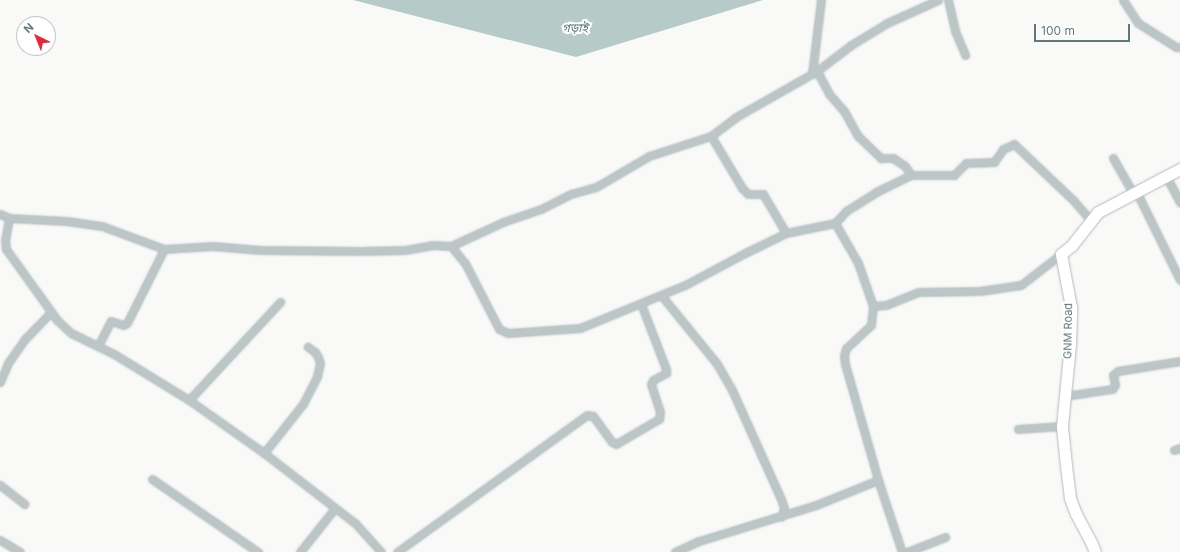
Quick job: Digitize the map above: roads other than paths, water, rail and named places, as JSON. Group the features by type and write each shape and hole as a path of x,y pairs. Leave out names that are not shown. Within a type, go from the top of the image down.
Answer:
{"street":[{"path":"821,0 814,73 858,136 881,158 893,158 905,166 912,175"},
{"path":"0,214 9,218 95,224 164,250 213,246 261,250 360,251 405,250 432,245 450,246 503,222 541,209 571,194 596,186 649,156 711,136 736,117 814,73 851,45 887,23 938,0"},
{"path":"948,0 955,31 965,55"},
{"path":"1123,0 1138,23 1178,47"},
{"path":"711,136 742,188 748,194 763,194 771,210 782,224 786,234"},
{"path":"450,246 465,264 499,329 508,333 580,328 661,295 786,234 835,223 846,211 876,192 912,175 954,174 966,164 994,162 1003,149 1014,144 1029,156 1091,221"},
{"path":"1113,158 1134,192 1180,280"},
{"path":"873,306 886,305 919,292 980,291 1021,285 1072,245 1098,212 1180,169"},
{"path":"1166,176 1180,202"},
{"path":"9,218 2,242 10,257 51,312 71,333 98,346 189,400 264,453 355,523 381,552"},
{"path":"835,223 858,263 873,306 871,325 852,341 846,348 844,356 878,480 902,552"},
{"path":"98,346 111,321 123,325 127,323 164,250"},
{"name":"GNM Road","path":"1061,254 1071,307 1062,426 1070,498 1076,514 1095,552"},
{"path":"661,295 717,364 732,390 781,499 784,508 781,516"},
{"path":"189,400 280,302"},
{"path":"397,552 587,415 593,416 612,442 616,444 659,419 660,412 651,384 653,380 666,372 666,369 641,304"},
{"path":"0,382 8,363 25,339 51,312"},
{"path":"264,453 303,404 317,377 320,363 315,352 308,347"},
{"path":"1065,396 1114,388 1113,375 1118,371 1180,362"},
{"path":"1018,429 1062,426"},
{"path":"152,479 258,552"},
{"path":"675,552 690,544 816,506 878,480"},
{"path":"0,485 24,504"},
{"path":"300,552 335,508"},
{"path":"907,552 945,537"},
{"path":"0,540 20,552"}],"water":[{"name":"গড়াই","path":"353,0 763,0 576,57"}]}
